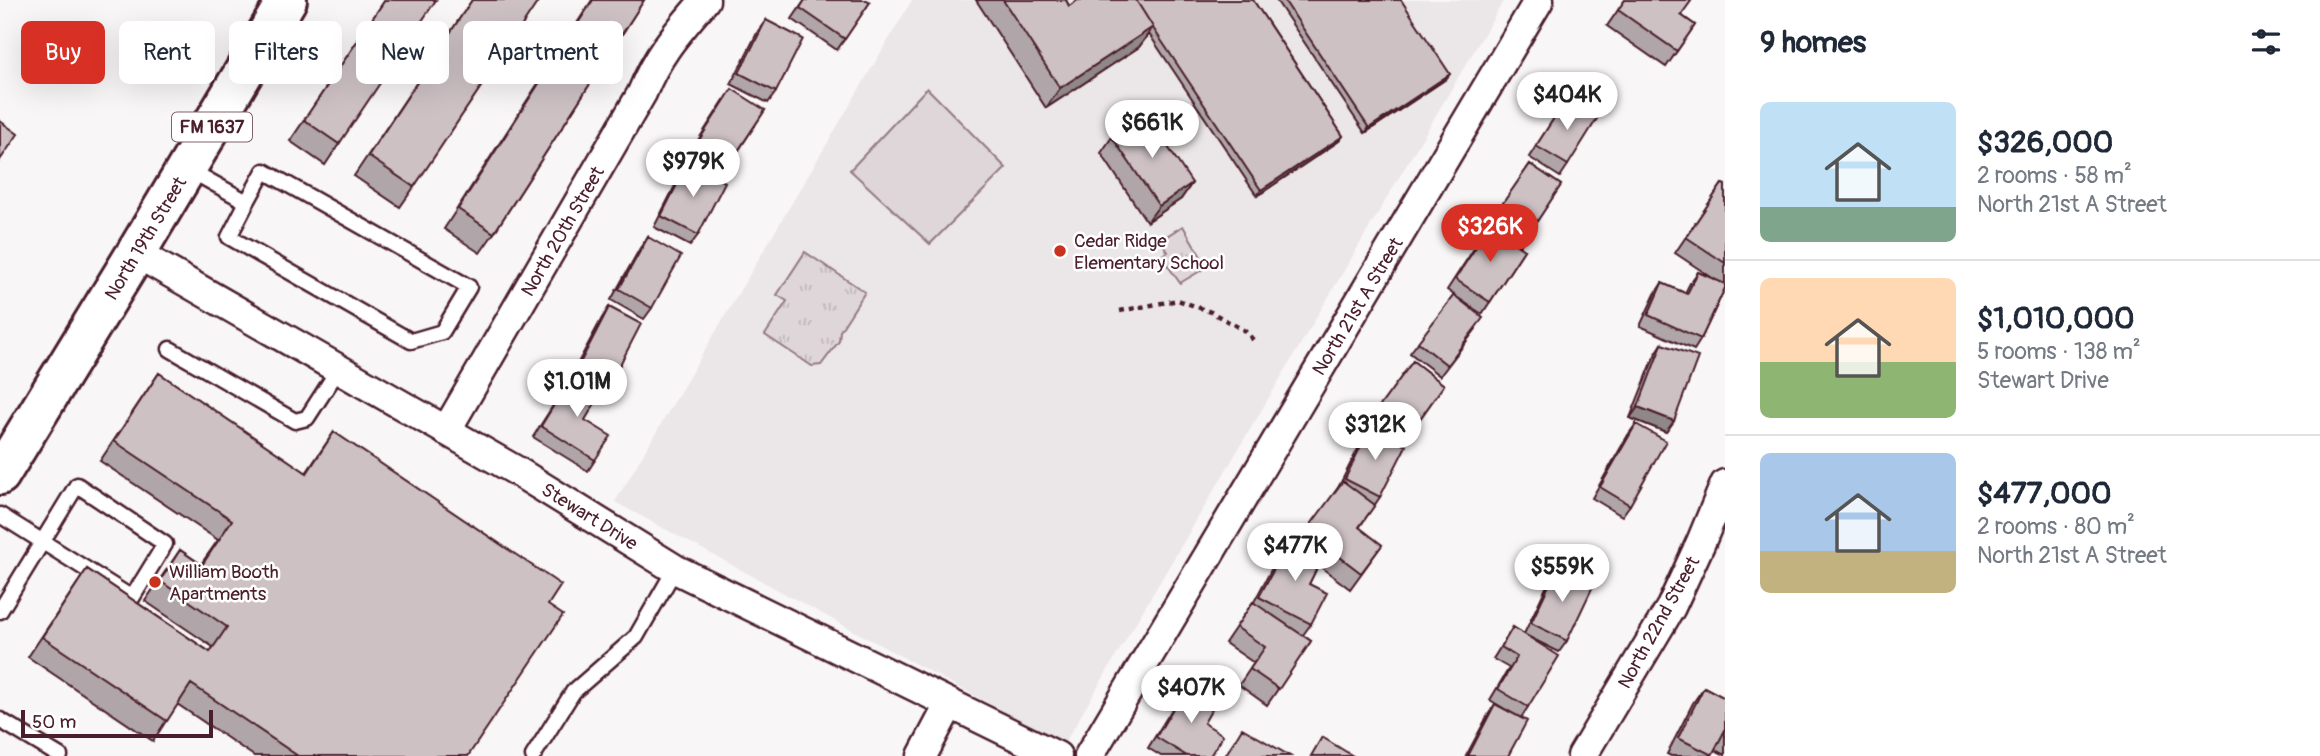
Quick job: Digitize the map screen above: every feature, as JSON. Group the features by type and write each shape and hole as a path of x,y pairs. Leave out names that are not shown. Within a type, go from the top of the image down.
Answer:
{"main road":[{"name":"North 19th Street","path":"0,475 287,0"}],"street":[{"name":"North 20th Street","path":"446,430 642,93 662,51 705,0"},
{"name":"North 21st A Street","path":"1089,756 1539,0"},
{"name":"Stewart Drive","path":"136,253 515,470 675,569 1057,756"},
{"name":"North 22nd Street","path":"1582,756 1671,607 1702,542 1725,484"},
{"path":"922,756 950,705"}],"lane":[{"path":"187,168 247,202"},
{"path":"264,171 469,287 442,332 411,341 229,237 247,202 264,171"},
{"path":"170,349 295,421 307,418 338,370"},
{"path":"0,515 42,542 132,598 165,544 77,485 42,542 0,611"},
{"path":"533,756 573,692 636,637 675,569"},
{"path":"0,720 60,756"}],"path":[{"path":"1120,312 1178,300 1222,318 1245,331 1256,343"}],"shaded area":[{"name":"Cedar Ridge Elementary School","path":"912,0 1504,0 1064,744 615,502"}],"green space":[{"path":"927,88 1006,168 930,244 850,170"},
{"path":"1183,226 1207,267 1180,283 1161,256 1168,252 1160,240"},
{"path":"805,252 865,292 840,331 839,341 821,365 812,366 765,335 787,301 777,295"}],"building":[{"path":"385,0 436,0 422,21 371,21"},
{"path":"472,0 539,0 525,21 463,21 463,84 483,84 414,187 368,156 416,84 449,84 449,34"},
{"path":"593,0 644,0 623,33 623,21 579,21"},
{"path":"805,0 870,2 845,39 800,8"},
{"path":"1003,0 1066,0 1069,6 1078,0 1136,0 1153,27 1060,88"},
{"name":"Cedar Ridge Elementary School","path":"1136,0 1253,0 1343,136 1261,190"},
{"path":"1284,0 1401,0 1450,74 1369,128"},
{"path":"1625,0 1689,0 1691,1 1681,15 1695,25 1677,51 1618,10"},
{"path":"766,20 803,39 776,92 739,73"},
{"path":"356,43 356,84 379,84 339,144 304,120 328,84 342,84 342,64"},
{"path":"539,84 590,84 494,233 458,209"},
{"path":"732,89 765,110 726,169 694,148"},
{"path":"1567,98 1598,117 1568,165 1536,146"},
{"path":"1146,114 1192,183 1159,206 1112,137"},
{"path":"0,121 18,134 0,160"},
{"path":"688,163 725,182 698,235 661,216"},
{"path":"1530,164 1561,185 1528,235 1496,213"},
{"path":"1722,184 1725,185 1725,263 1686,237"},
{"path":"1489,227 1524,250 1490,302 1455,279"},
{"path":"648,237 681,256 652,308 619,289"},
{"path":"1698,272 1725,284 1701,339 1648,315 1662,283 1687,294"},
{"path":"1454,295 1483,318 1447,365 1418,342"},
{"path":"609,307 641,324 612,380 580,363"},
{"path":"1662,344 1698,357 1674,421 1638,407"},
{"path":"1413,361 1444,385 1409,434 1377,410"},
{"path":"159,373 307,473 334,432 561,585 548,605 563,615 468,756 298,756 191,684 167,721 42,637 87,569 210,652 227,627 160,581 180,550 202,565 232,520 114,441"},
{"path":"572,376 601,393 585,420 611,436 595,460 541,426"},
{"path":"1636,424 1666,441 1630,505 1600,487"},
{"path":"1370,427 1406,446 1380,497 1345,479"},
{"path":"1343,481 1375,505 1359,527 1382,545 1361,573 1306,531"},
{"path":"1290,539 1323,556 1309,584 1327,593 1311,624 1259,597"},
{"path":"1558,566 1594,584 1567,641 1531,623"},
{"path":"1253,602 1311,641 1279,689 1250,669 1265,647 1236,627"},
{"path":"1513,627 1559,656 1528,707 1498,689 1517,657 1501,647"},
{"path":"1187,685 1216,702 1204,723 1223,735 1210,756 1187,756 1156,737"},
{"path":"1704,687 1725,698 1725,733 1712,755 1678,738"},
{"path":"1495,704 1527,721 1508,756 1468,756"},
{"path":"1242,728 1290,756 1225,756"},
{"path":"1322,737 1353,756 1311,756"}],"place":[{"name":"Cedar Ridge Elementary School","path":"1060,251"},
{"name":"William Booth Apartments","path":"155,582"}]}
